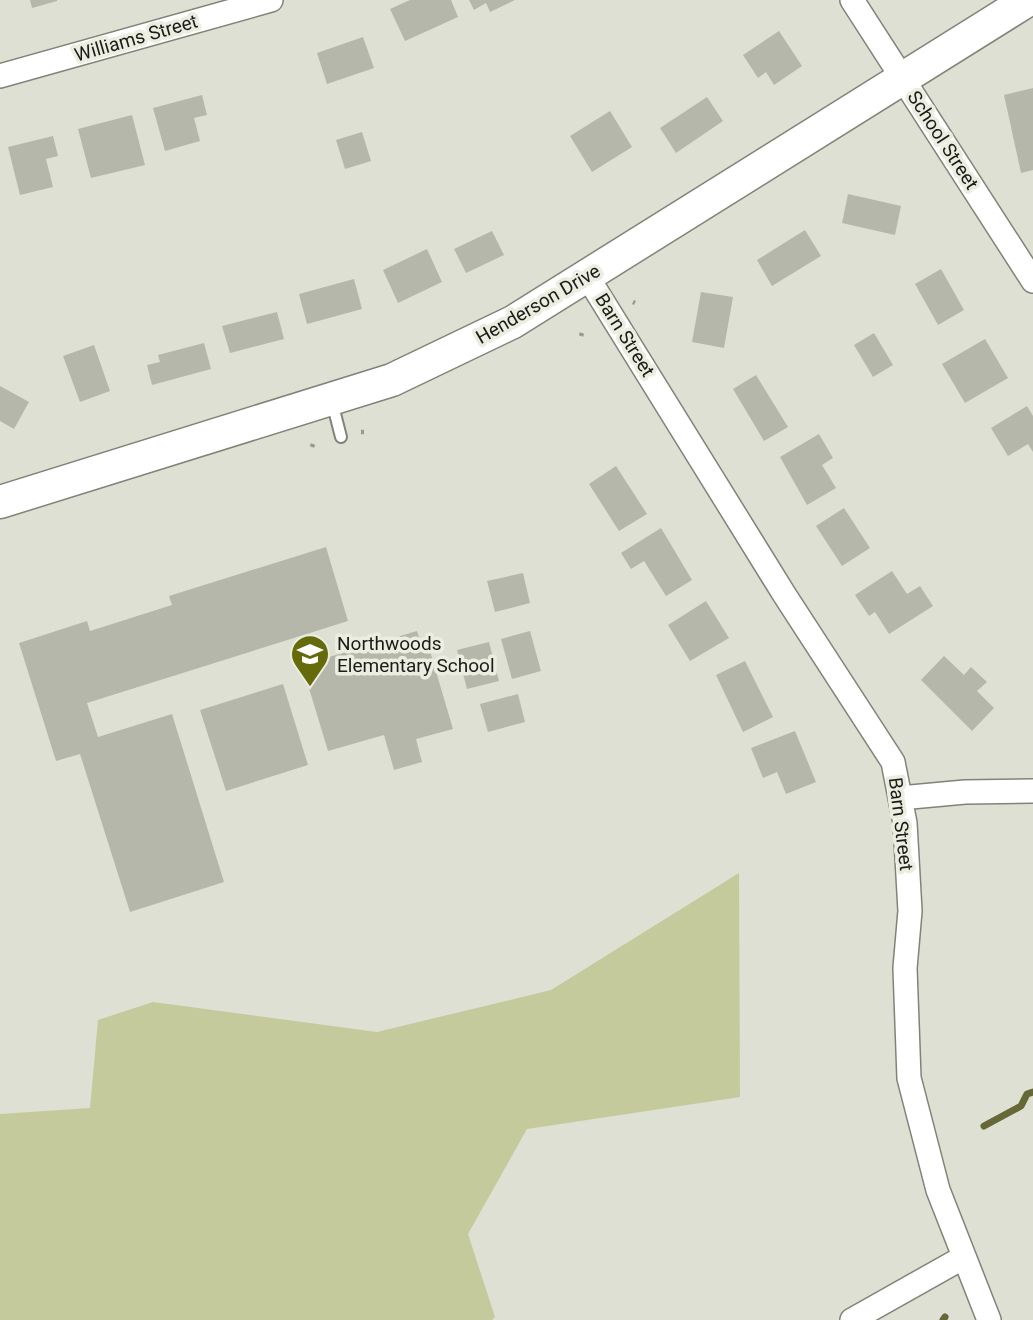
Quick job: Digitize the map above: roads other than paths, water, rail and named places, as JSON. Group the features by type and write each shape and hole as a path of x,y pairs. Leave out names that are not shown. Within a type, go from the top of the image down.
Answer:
{"main road":[{"name":"Henderson Drive","path":"0,502 332,399 434,362 513,322 1028,0"}],"street":[{"name":"Williams Street","path":"0,76 271,0"},
{"name":"School Street","path":"852,0 1033,281"},
{"name":"Barn Street","path":"587,276 784,594 892,762 905,823 910,911 905,968 909,1078 938,1190 989,1320"},
{"path":"900,798 1033,791"},
{"path":"852,1320 964,1257"}],"lane":[{"path":"332,399 341,437"}],"waterway":[{"path":"984,1126 1021,1106 1027,1094 1033,1092"}],"place":[{"name":"Northwoods Elementary School","path":"310,688"}]}
